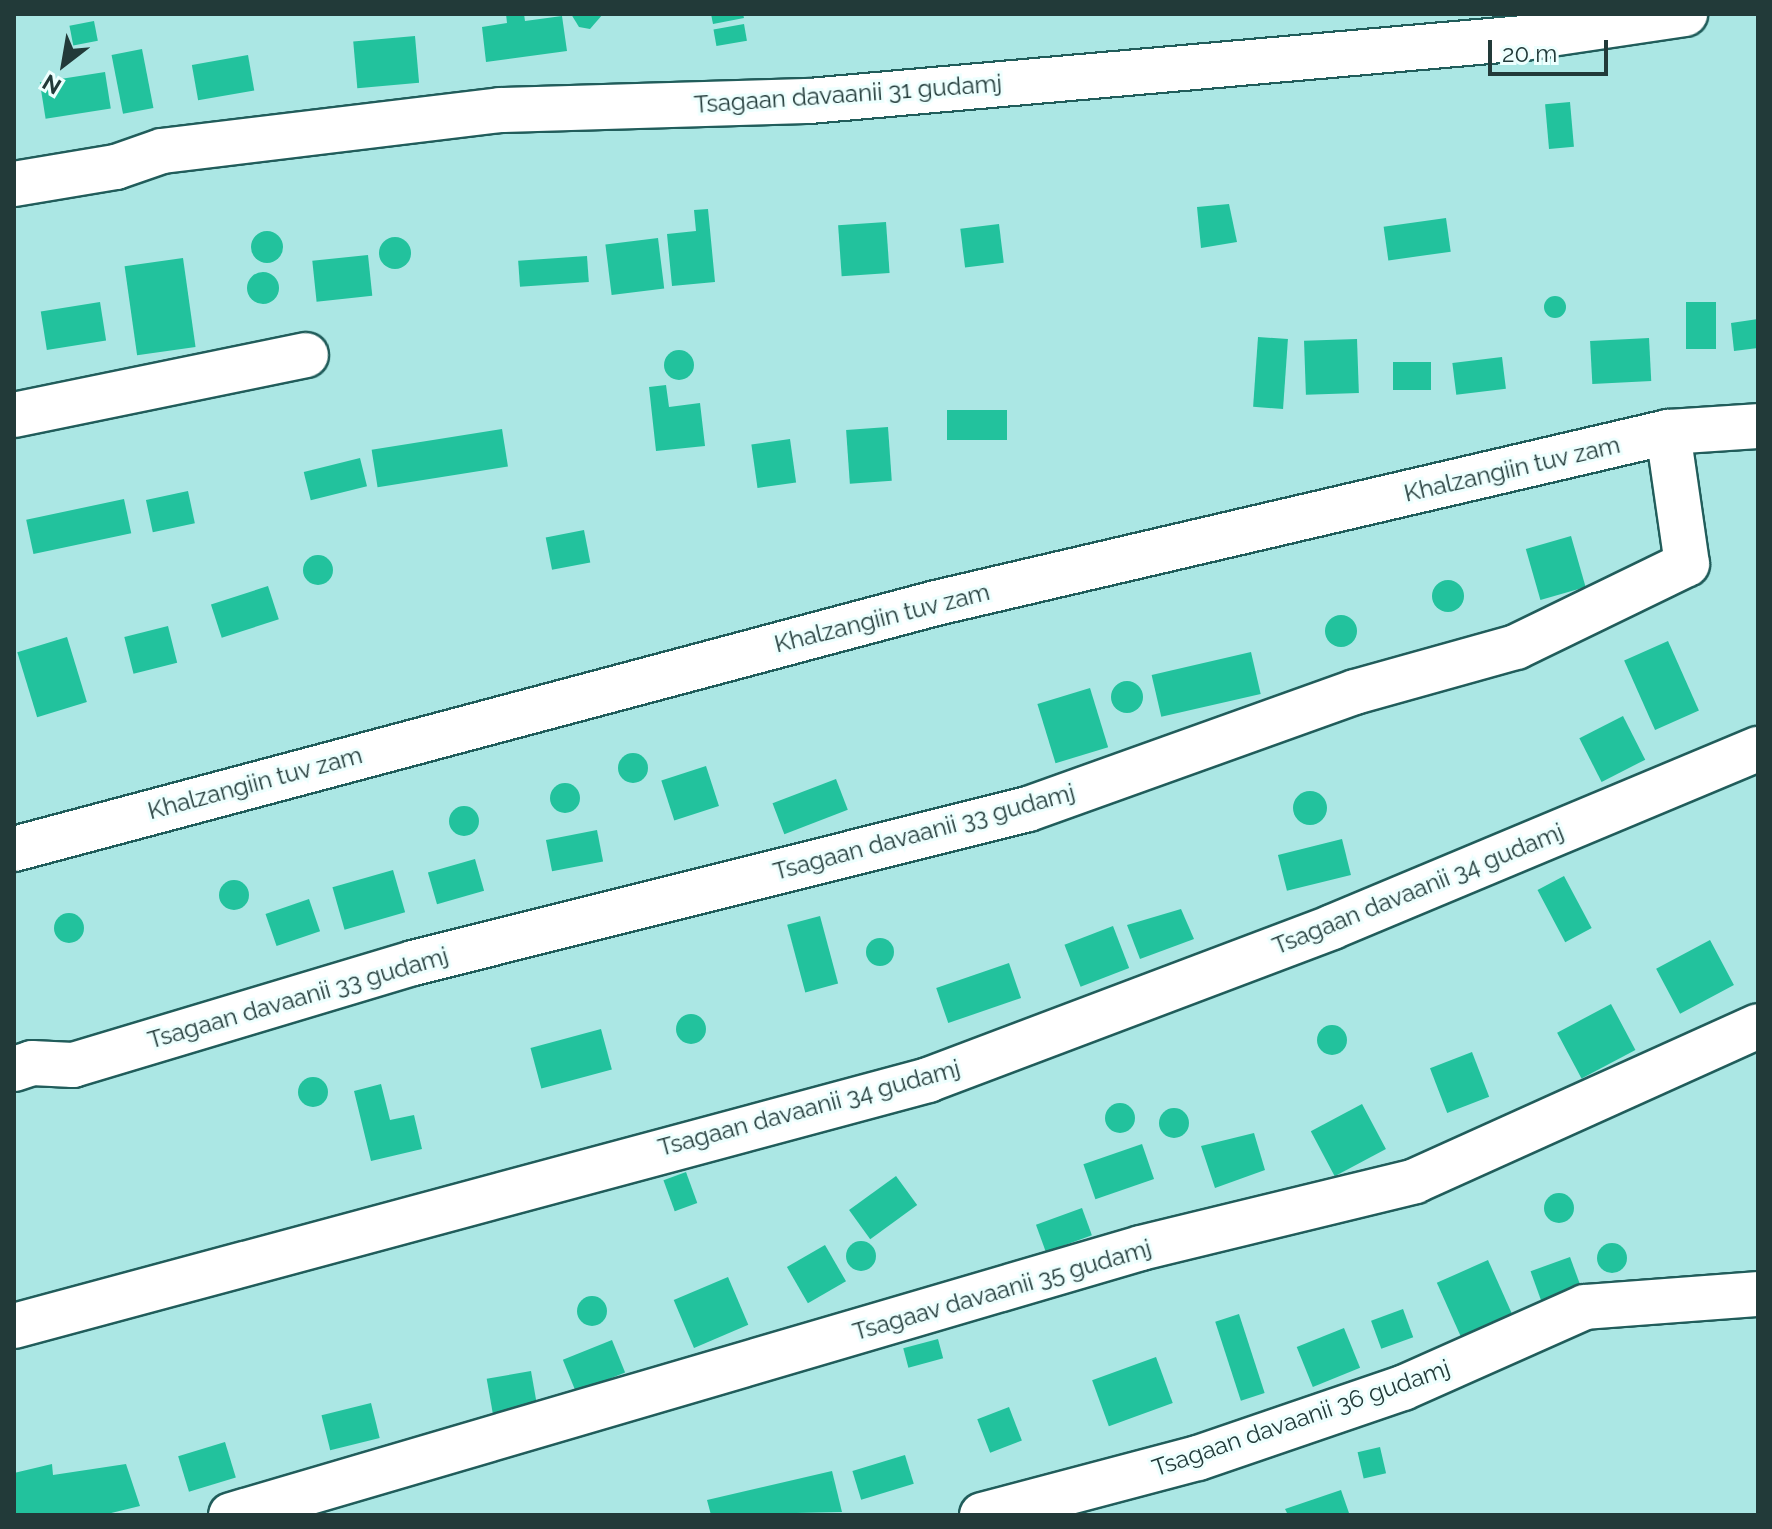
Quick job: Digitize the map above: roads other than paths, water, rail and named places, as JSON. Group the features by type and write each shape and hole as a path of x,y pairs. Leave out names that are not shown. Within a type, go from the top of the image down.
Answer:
{"street":[{"name":"Tsagaan davaanii 31 gudamj","path":"14,184 116,167 162,151 500,110 809,101 1524,38 1685,14"},
{"path":"14,415 306,355"},
{"name":"Khalzangiin tuv zam","path":"14,849 936,603 1668,432 1758,426"},
{"name":"Tsagaan davaanii 33 gudamj","path":"14,1069 32,1063 73,1065 413,963 1028,809 1355,692 1516,647 1687,564 1668,432"},
{"name":"Tsagaan davaanii 34 gudamj","path":"14,1326 928,1080 1332,927 1758,749"},
{"name":"Tsagaav davaanii 35 gudamj","path":"231,1515 1141,1248 1415,1181 1758,1026"},
{"name":"Tsagaan davaanii 36 gudamj","path":"982,1515 1198,1458 1403,1388 1585,1307 1758,1294"}]}
